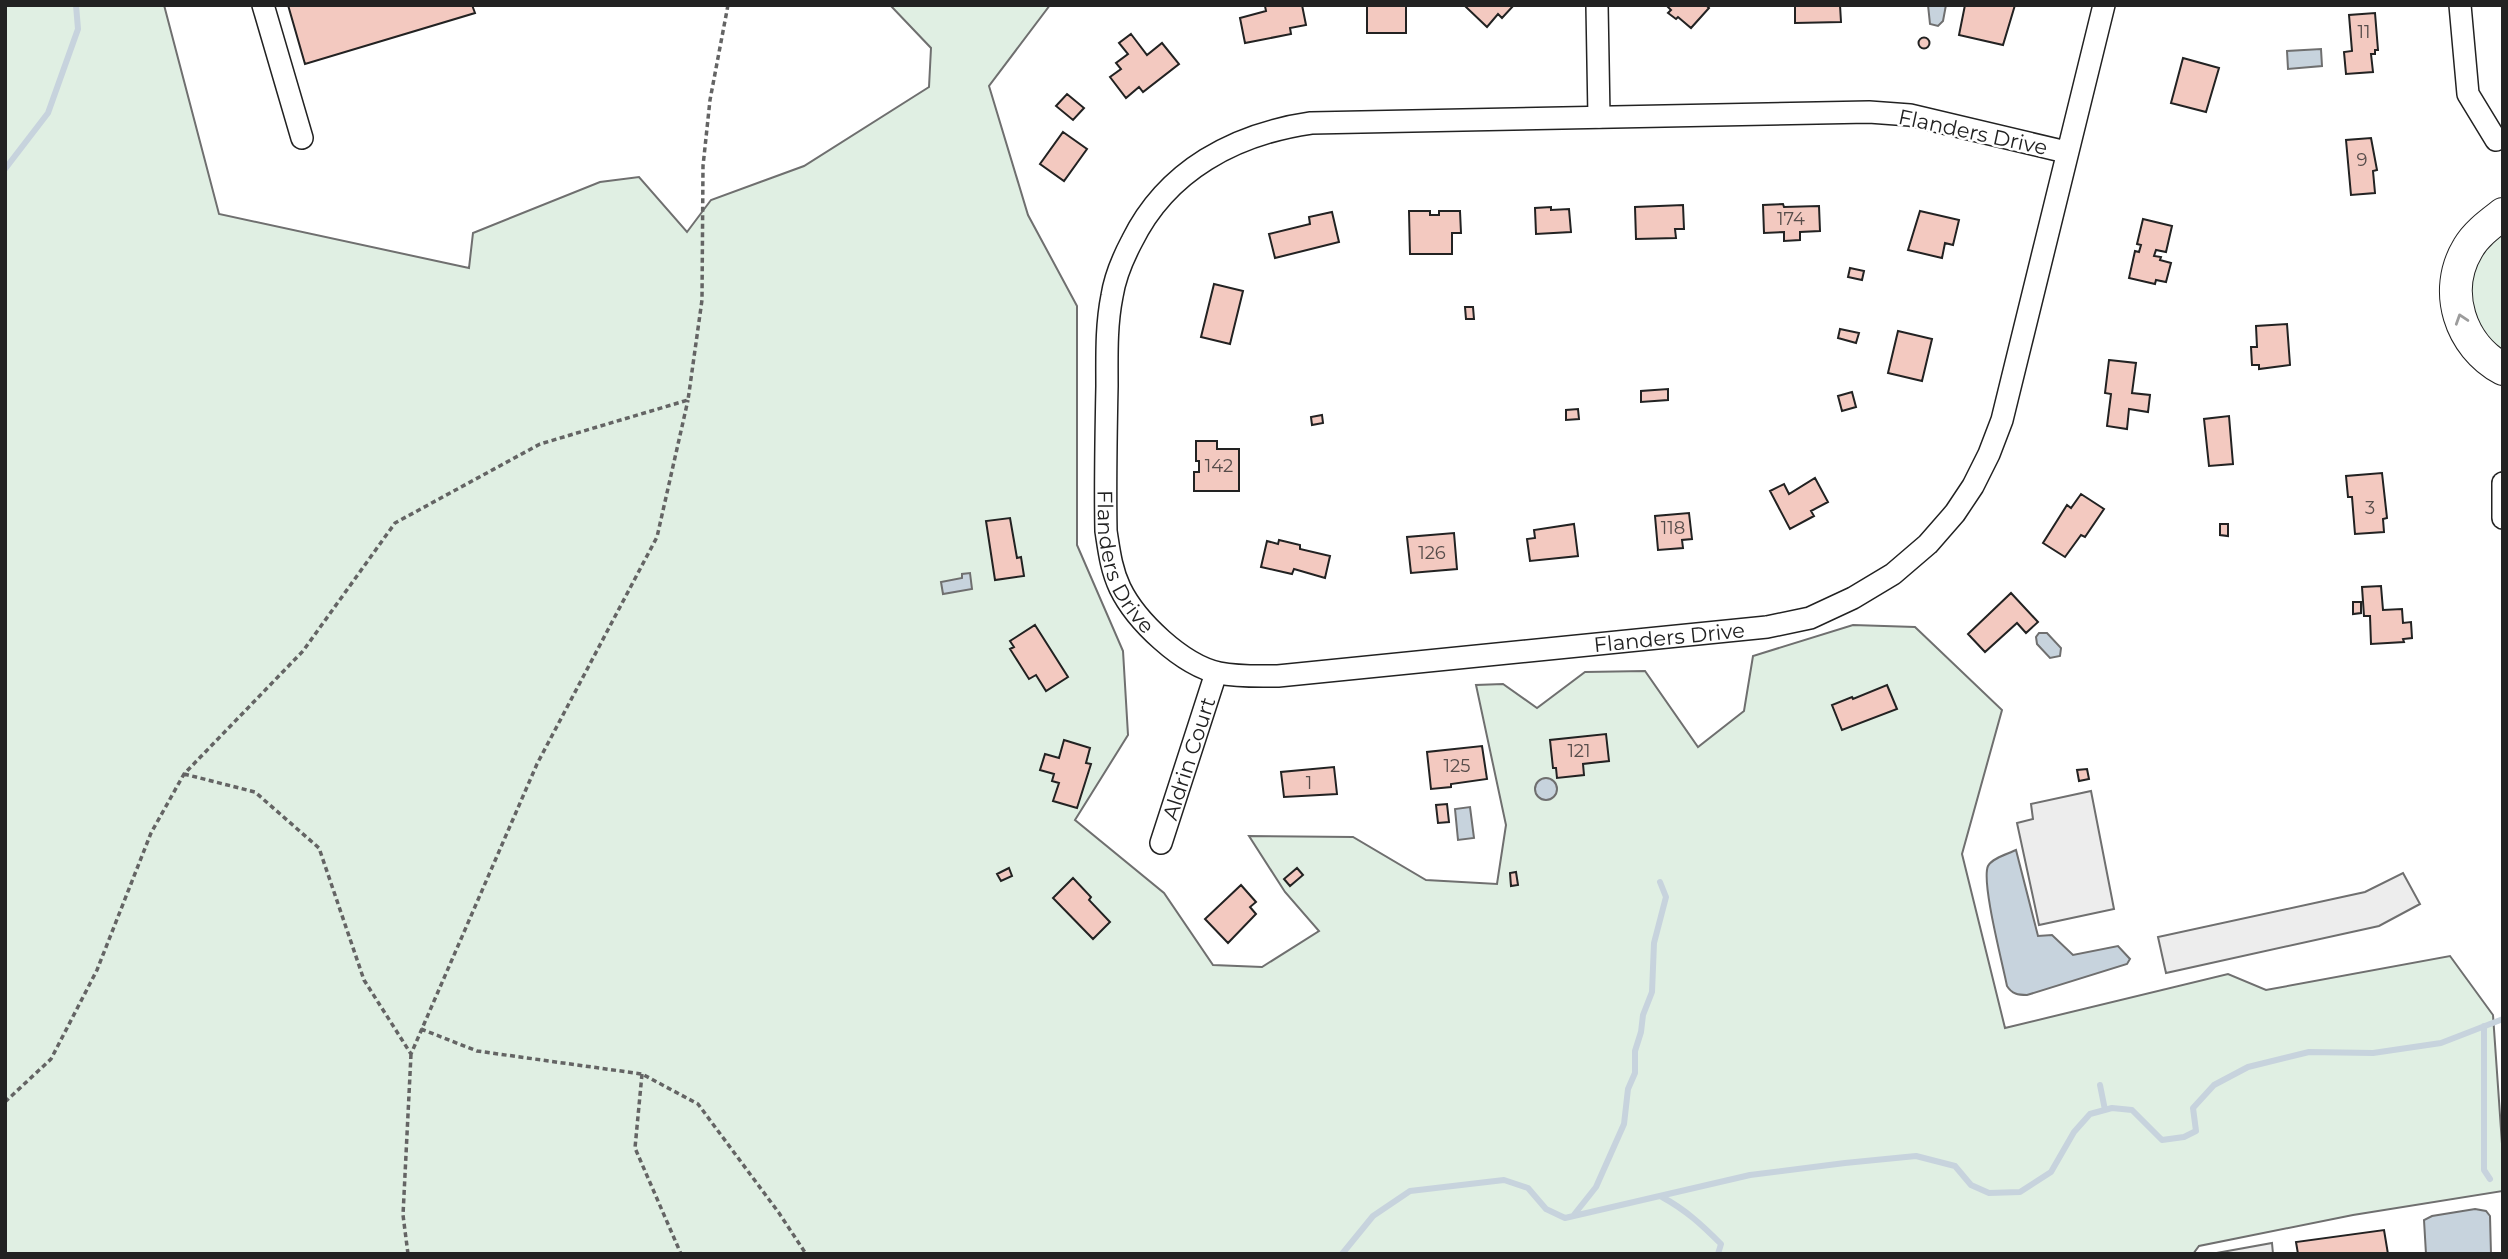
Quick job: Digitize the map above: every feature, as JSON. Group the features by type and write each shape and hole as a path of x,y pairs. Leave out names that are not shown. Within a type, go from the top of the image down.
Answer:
{"highway":[{"path":"2503,214 2483,229 2468,248 2458,274 2455,301 2461,325 2473,345 2491,363 2503,369"}],"street":[{"path":"263,5 302,138"},
{"path":"1597,5 1598,117"},
{"name":"Flanders Drive","path":"2066,152 1910,115 1869,112 1311,123 1280,127 1218,150 1165,192 1142,222 1125,254 1112,293 1108,327 1106,531 1109,551 1121,588 1138,615 1160,639 1188,659 1216,673 1242,676 1278,676 1767,627 1810,618 1853,598 1883,580 1928,544 1955,513 1989,454 2002,420 2034,297 2066,152 2104,5"},
{"path":"2460,5 2468,94 2496,140"},
{"path":"2503,483 2503,518"},
{"name":"Aldrin Court","path":"1161,843 1216,673"}],"path":[{"path":"408,1254 403,1215 411,1054 537,764 657,537 688,400 702,300 703,166 710,100 728,5"},
{"path":"5,1102 51,1059 96,970 151,833 184,774 303,650 395,523 540,444 688,400"},
{"path":"184,774 255,792 319,848 364,980 411,1054"},
{"path":"421,1030 477,1051 642,1074 698,1104 806,1254"},
{"path":"642,1074 635,1148 681,1254"}],"green space":[{"path":"5,5 164,5 219,214 469,268 473,233 600,182 639,177 687,232 711,200 804,166 929,87 931,48 890,5 1050,5 989,86 1028,215 1077,306 1077,545 1123,651 1128,735 1075,820 1164,893 1213,965 1262,967 1319,931 1285,892 1249,836 1353,837 1426,880 1497,884 1506,825 1476,685 1503,684 1537,708 1585,672 1645,671 1698,747 1744,711 1753,656 1853,625 1915,627 2002,710 1962,854 2005,1028 2228,974 2266,990 2450,956 2493,1015 2503,1191 2353,1215 2199,1246 2193,1254 5,1254"},
{"path":"2503,227 2503,361 2475,332 2469,271"}],"shaded area":[{"path":"1928,5 1946,5 1943,21 1938,26 1930,24"},
{"path":"2321,49 2322,66 2288,69 2287,51"},
{"path":"970,573 972,589 943,594 941,582 962,578 962,574"},
{"path":"2039,633 2047,633 2061,648 2060,656 2050,658 2037,644 2036,637"},
{"path":"1546,778 1554,781 1557,789 1554,797 1546,800 1538,797 1535,789 1538,781"},
{"path":"2091,791 2114,909 2039,925 2017,823 2033,819 2031,804"},
{"path":"1470,807 1474,838 1458,840 1455,809"},
{"path":"2016,850 2038,936 2052,935 2073,955 2118,946 2130,959 2127,964 2027,995 2009,989 1993,924 1987,875 1988,866 1993,861"},
{"path":"2403,873 2420,904 2379,926 2166,973 2158,937 2365,892"},
{"path":"2475,1209 2486,1211 2490,1216 2491,1254 2426,1254 2424,1220 2432,1216"},
{"path":"2272,1243 2273,1254 2211,1254"}],"building":[{"path":"288,5 472,5 475,13 305,64"},
{"path":"1267,5 1302,5 1306,25 1290,28 1291,34 1245,43 1240,18 1266,11"},
{"path":"1367,5 1406,5 1406,33 1367,33"},
{"path":"1514,5 1502,18 1498,14 1487,27 1466,7"},
{"path":"1666,5 1706,5 1709,8 1691,28 1678,17 1676,19 1668,13 1671,10"},
{"path":"1795,5 1840,5 1841,22 1795,23"},
{"path":"1965,5 2015,5 2003,45 1959,35"},
{"path":"2375,13 2378,50 2371,54 2373,72 2346,74 2344,52 2352,51 2349,15"},
{"path":"1131,34 1147,55 1162,43 1179,64 1143,92 1139,87 1126,98 1110,77 1121,69 1116,63 1128,54 1119,43"},
{"path":"1924,37 1930,43 1924,49 1918,43"},
{"path":"2183,58 2219,68 2206,112 2171,103"},
{"path":"1067,94 1084,108 1073,120 1056,106"},
{"path":"1063,132 1087,149 1064,181 1040,164"},
{"path":"2371,138 2377,170 2373,171 2375,193 2351,195 2346,140"},
{"path":"1783,204 1784,207 1819,206 1820,231 1800,232 1800,240 1784,241 1784,232 1764,233 1763,205"},
{"path":"1683,205 1684,229 1675,229 1676,238 1636,239 1635,207"},
{"path":"1551,207 1551,210 1569,209 1571,232 1536,234 1535,208"},
{"path":"1409,211 1430,211 1430,215 1439,215 1439,211 1460,211 1461,233 1452,233 1452,254 1410,254"},
{"path":"1920,211 1959,220 1953,245 1945,243 1942,258 1908,250"},
{"path":"1332,212 1339,242 1275,258 1269,234 1310,224 1309,217"},
{"path":"2143,219 2172,226 2166,252 2156,250 2154,256 2171,263 2166,282 2156,280 2155,284 2129,278 2135,251 2139,252 2141,245 2137,244"},
{"path":"1850,268 1864,271 1862,280 1848,277"},
{"path":"1214,284 1243,291 1230,344 1201,337"},
{"path":"1465,307 1473,307 1474,319 1466,319"},
{"path":"2287,324 2290,365 2259,369 2259,365 2252,365 2251,347 2257,347 2256,326"},
{"path":"1840,329 1859,333 1856,343 1838,338"},
{"path":"1898,331 1932,339 1922,381 1888,373"},
{"path":"2109,360 2136,363 2132,393 2150,395 2148,412 2129,409 2127,429 2107,426 2111,394 2105,393"},
{"path":"1668,389 1668,400 1641,402 1641,391"},
{"path":"1852,392 1856,407 1842,411 1838,396"},
{"path":"1578,409 1579,419 1566,420 1566,410"},
{"path":"1322,415 1323,423 1312,425 1311,417"},
{"path":"2229,416 2233,464 2209,466 2204,419"},
{"path":"1196,441 1217,441 1217,449 1239,449 1239,491 1194,491 1194,472 1199,472"},
{"path":"2382,473 2387,518 2383,519 2384,532 2355,534 2352,497 2348,497 2346,476"},
{"path":"1815,478 1828,502 1811,511 1814,516 1790,529 1770,491 1784,484 1789,494"},
{"path":"2081,494 2104,509 2085,537 2081,535 2065,557 2043,543 2067,505 2071,508"},
{"path":"1689,513 1692,539 1682,540 1683,548 1658,550 1655,516"},
{"path":"1010,518 1017,558 1021,557 1024,576 995,580 986,521"},
{"path":"1574,524 1578,556 1530,561 1527,539 1535,538 1534,530"},
{"path":"2220,524 2228,524 2228,536 2220,535"},
{"path":"1454,533 1457,569 1411,573 1407,537"},
{"path":"1279,540 1300,545 1300,549 1330,556 1325,578 1294,569 1292,574 1261,567 1267,541 1278,544"},
{"path":"2381,586 2383,610 2402,609 2403,623 2411,622 2412,638 2403,639 2404,642 2371,644 2370,616 2364,616 2362,587"},
{"path":"2011,593 2038,622 2026,633 2017,623 1985,652 1968,634"},
{"path":"2353,602 2361,602 2361,613 2353,614"},
{"path":"1035,625 1068,677 1046,691 1036,675 1029,679 1010,649 1014,647 1010,641"},
{"path":"1887,685 1897,709 1842,730 1832,705"},
{"path":"1606,734 1609,761 1583,764 1584,775 1557,778 1556,768 1553,768 1550,740"},
{"path":"1064,740 1090,748 1086,763 1091,764 1077,808 1053,801 1059,783 1052,781 1054,774 1040,770 1045,754 1059,758"},
{"path":"1482,746 1487,779 1431,789 1427,752"},
{"path":"1334,767 1337,794 1284,797 1281,772"},
{"path":"2087,769 2089,779 2079,781 2077,770"},
{"path":"1447,804 1449,822 1438,823 1436,805"},
{"path":"1009,868 1012,876 1001,881 997,874"},
{"path":"1297,868 1303,875 1290,886 1284,879"},
{"path":"1516,872 1518,885 1511,886 1510,873"},
{"path":"1073,878 1110,922 1093,939 1053,898"},
{"path":"1241,885 1256,902 1250,907 1256,914 1228,943 1205,919"},
{"path":"2384,1230 2388,1254 2298,1254 2296,1242"}],"waterway":[{"path":"5,169 48,113 78,29 76,5"},
{"path":"1573,1216 1596,1187 1624,1124 1628,1089 1635,1073 1635,1051 1643,1015 1652,992 1654,943 1666,897 1660,882"},
{"path":"1342,1254 1373,1216 1410,1191 1504,1180 1528,1188 1546,1209 1565,1218 1750,1175 1916,1156 1955,1166 1971,1185 1989,1193 2020,1192 2051,1172 2074,1132 2090,1114 2112,1108 2132,1110 2162,1140 2184,1137 2196,1131 2193,1108 2214,1085 2248,1067 2309,1052 2373,1053 2441,1043 2503,1019"},
{"path":"2484,1026 2484,1170 2490,1179"},
{"path":"2100,1085 2105,1110"},
{"path":"1662,1197 1693,1218 1721,1244 1718,1254"}]}
